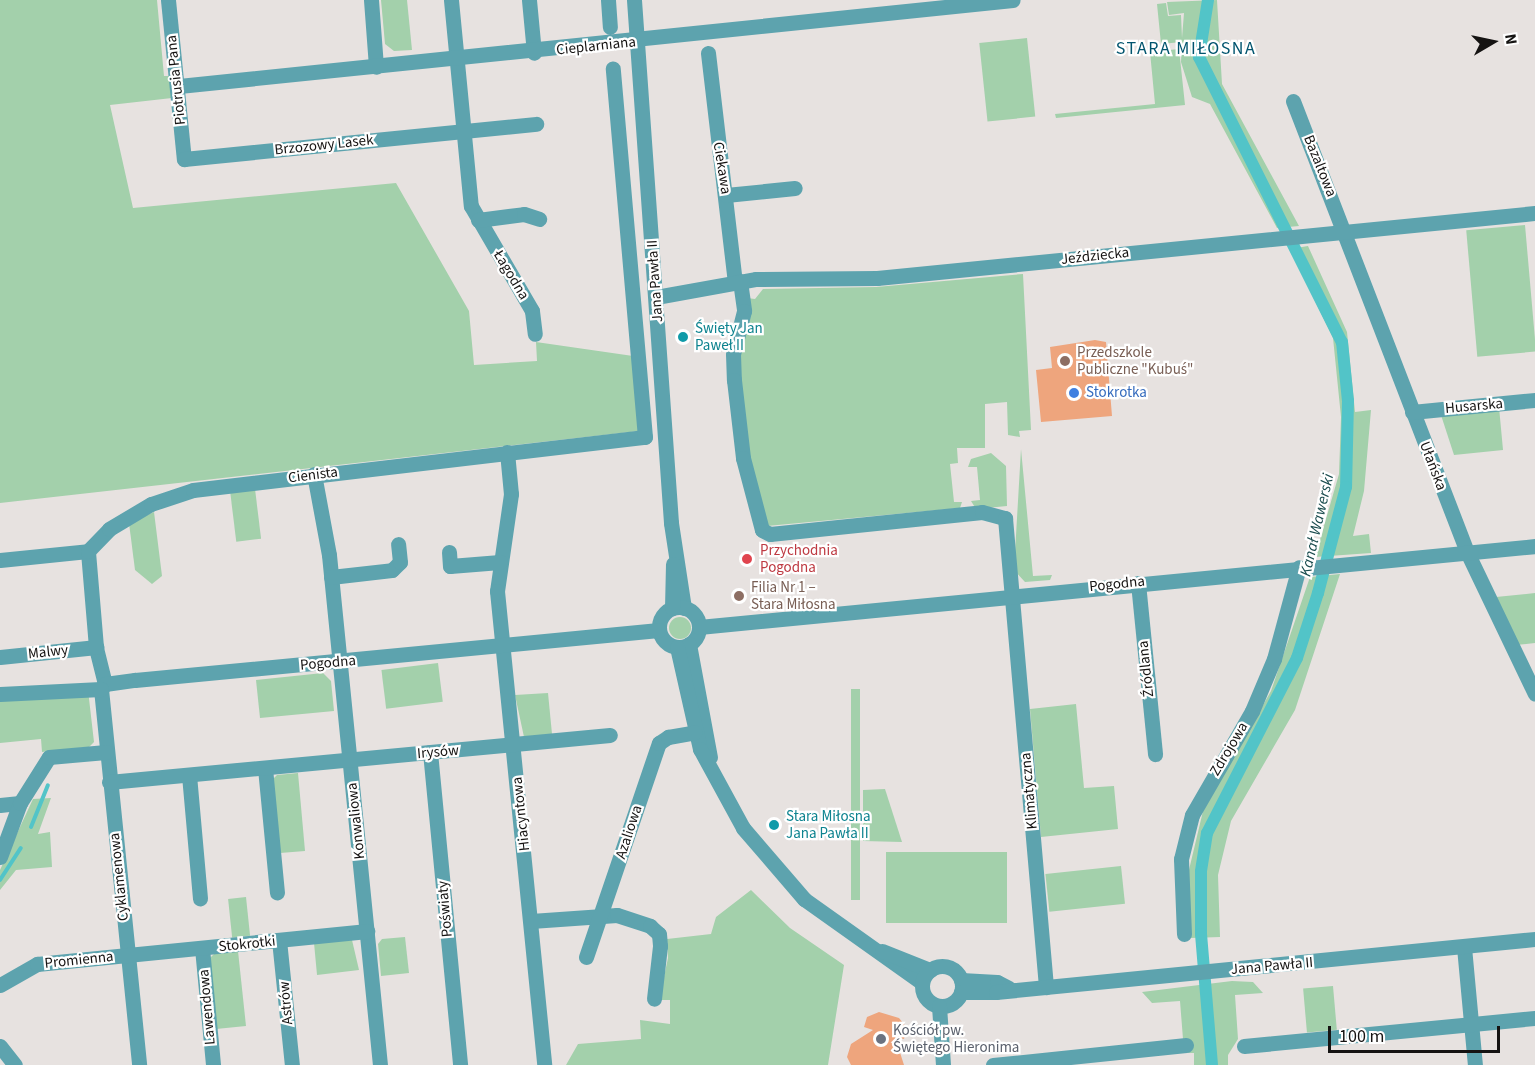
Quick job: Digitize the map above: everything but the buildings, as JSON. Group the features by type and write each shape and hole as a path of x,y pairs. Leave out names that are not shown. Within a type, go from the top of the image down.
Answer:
{"street":[{"name":"Piotrusia Pana","path":"168,0 179,86 184,159"},
{"path":"371,0 376,68"},
{"name":"Łagodna","path":"451,0 471,206 532,311 535,334"},
{"path":"529,0 534,53"},
{"path":"608,0 610,27"},
{"name":"Jana Pawła II","path":"634,0 678,608"},
{"name":"Cieplarniana","path":"179,86 534,53 1012,0"},
{"name":"Ciekawa","path":"708,53 737,282 744,311 733,354 734,380 743,458 762,530 770,534 993,512 1005,518 1012,594"},
{"path":"613,68 622,177 648,175"},
{"name":"Bazaltowa","path":"1293,101 1341,219 1342,232"},
{"path":"463,132 536,124"},
{"name":"Brzozowy Lasek","path":"184,159 463,132"},
{"name":"Cienista","path":"88,551 120,521 174,495 314,474 645,436 622,177"},
{"path":"726,195 795,188"},
{"name":"Jeździecka","path":"656,297 737,282 877,278 1535,213"},
{"path":"478,220 524,214 539,219"},
{"name":"Ułańska","path":"1342,232 1467,552 1535,693"},
{"name":"Husarska","path":"1412,412 1535,400"},
{"name":"Hiacyntowa","path":"507,452 511,494 500,562 503,647 544,1065"},
{"name":"Konwaliowa","path":"314,474 331,577 380,1065"},
{"path":"331,577 392,570 400,562 398,544"},
{"name":"Pogodna","path":"699,627 1012,594 1535,546"},
{"path":"0,560 88,551"},
{"name":"Cyklamenowa","path":"88,551 96,647 103,686 106,752 139,1065"},
{"path":"448,552 450,566 500,562"},
{"name":"Zdrojowa","path":"1184,934 1181,859 1192,815 1252,711 1274,659 1299,567"},
{"name":"Źródlana","path":"1138,583 1155,754"},
{"name":"Klimatyczna","path":"1012,594 1046,987"},
{"path":"683,646 667,643 659,630 663,615 678,608 694,615 699,627 683,646 695,732 743,828 781,877 827,917 926,976"},
{"name":"Pogodna","path":"0,694 103,686 659,630"},
{"path":"683,646 711,766"},
{"name":"Malwy","path":"0,657 96,647"},
{"name":"Azaliowa","path":"586,957 659,743 695,732"},
{"name":"Irysów","path":"110,782 610,735"},
{"path":"0,857 20,803 49,757 106,752"},
{"name":"Poświaty","path":"430,752 460,1065"},
{"path":"265,768 277,892"},
{"path":"189,775 200,899"},
{"path":"0,805 20,803"},
{"path":"531,921 617,915 651,926 659,934 654,999"},
{"name":"Stokrotki","path":"128,956 367,931"},
{"name":"Jana Pawła II","path":"961,986 997,982 1008,988 1046,987 1535,939"},
{"name":"Astrów","path":"279,940 292,1065"},
{"path":"1464,947 1475,1065"},
{"name":"Lawendowa","path":"202,948 213,1065"},
{"name":"Promienna","path":"0,985 28,966 128,956"},
{"path":"948,967 961,986 952,1003 939,1006 928,1000 926,976 948,967"},
{"path":"939,1006 943,1065"},
{"path":"1244,1046 1535,1018"},
{"path":"993,1065 1186,1045"},
{"path":"0,1046 15,1065"}],"green space":[{"path":"0,0 157,0 164,76 173,76 172,98 110,105 133,208 396,183 469,311 474,365 537,361 536,342 633,356 639,431 0,503"},
{"path":"381,0 407,0 412,50 394,51 385,44"},
{"path":"1217,0 1222,84 1299,226 1277,228 1210,104 1192,97 1181,62 1182,42 1161,44 1157,4 1166,3 1168,16 1181,15 1182,38 1184,13 1169,15 1167,2"},
{"path":"1027,38 1035,117 988,122 979,43"},
{"path":"1179,49 1185,105 1056,118 1055,114 1155,104 1150,52"},
{"path":"1525,225 1535,352 1477,357 1466,230"},
{"path":"1308,246 1347,332 1355,412 1371,410 1364,491 1353,536 1369,534 1371,553 1315,557 1339,474 1341,417 1333,338 1290,249"},
{"path":"1023,274 1031,430 1019,431 1020,437 1008,435 1007,402 985,404 985,448 957,448 958,463 950,464 954,502 962,502 960,508 767,526 746,441 739,364 747,298 755,299 763,289 876,287"},
{"path":"1499,407 1503,450 1454,455 1440,412"},
{"path":"1021,449 1033,576 1052,575 1050,580 1025,582 1014,570"},
{"path":"991,453 1006,466 1007,506 976,509 971,501 980,500 977,467 968,467 971,459"},
{"path":"255,489 261,539 236,542 230,492"},
{"path":"154,512 162,576 152,584 135,570 129,523"},
{"path":"1340,574 1295,710 1231,821 1218,875 1220,937 1191,938 1188,874 1203,811 1271,691 1310,577"},
{"path":"1535,593 1535,643 1516,645 1496,597"},
{"path":"680,617 690,624 691,628 684,638 680,639 670,632 669,628 676,618"},
{"path":"438,663 443,702 386,709 381,670"},
{"path":"323,673 331,681 334,711 260,718 256,680"},
{"path":"851,689 860,689 860,900 851,900"},
{"path":"88,690 94,742 89,747 42,752 41,739 0,743 0,698"},
{"path":"548,693 552,734 524,737 515,695"},
{"path":"1076,704 1084,788 1114,786 1118,829 1041,837 1030,709"},
{"path":"298,773 305,851 280,853 272,780 277,775"},
{"path":"885,789 902,842 863,841 863,790"},
{"path":"51,798 38,834 50,832 52,867 16,870 0,890 0,870 33,799"},
{"path":"886,852 1007,852 1007,923 886,923"},
{"path":"1121,866 1125,904 1049,912 1045,874"},
{"path":"751,890 790,928 844,965 828,1065 566,1065 578,1044 641,1039 640,1020 670,1024 670,1000 659,1000 668,958 667,939 711,934 716,917"},
{"path":"246,897 250,936 232,938 228,899"},
{"path":"405,937 409,973 381,976 378,944 382,939"},
{"path":"352,940 359,970 317,975 314,943"},
{"path":"238,951 246,1026 216,1029 209,959 214,954"},
{"path":"1232,981 1253,982 1263,993 1235,995 1238,1039 1228,1055 1228,1065 1194,1065 1194,1053 1188,1053 1187,1038 1183,1039 1180,1001 1152,1003 1142,992"},
{"path":"1333,986 1337,1030 1307,1032 1303,989"}],"waterway":[{"name":"Kanał Wawerski","path":"1208,0 1199,57 1342,342 1348,401 1346,487 1318,593 1297,658 1207,833 1201,872 1201,934 1212,1065"},
{"path":"31,827 48,785"},
{"path":"0,880 21,848"}],"place":[{"name":"Święty Jan Paweł II","path":"683,337"},
{"name":"Przedszkole Publiczne \"Kubuś\"","path":"1065,361"},
{"name":"Stokrotka","path":"1074,393"},
{"name":"Przychodnia Pogodna","path":"747,559"},
{"name":"Filia Nr 1 – Stara Miłosna","path":"739,596"},
{"name":"Stara Miłosna Jana Pawła II","path":"774,825"},
{"name":"Kościół pw. Świętego Hieronima","path":"881,1039"}],"district":[{"name":"STARA MIŁOSNA","path":"1186,49"}]}
